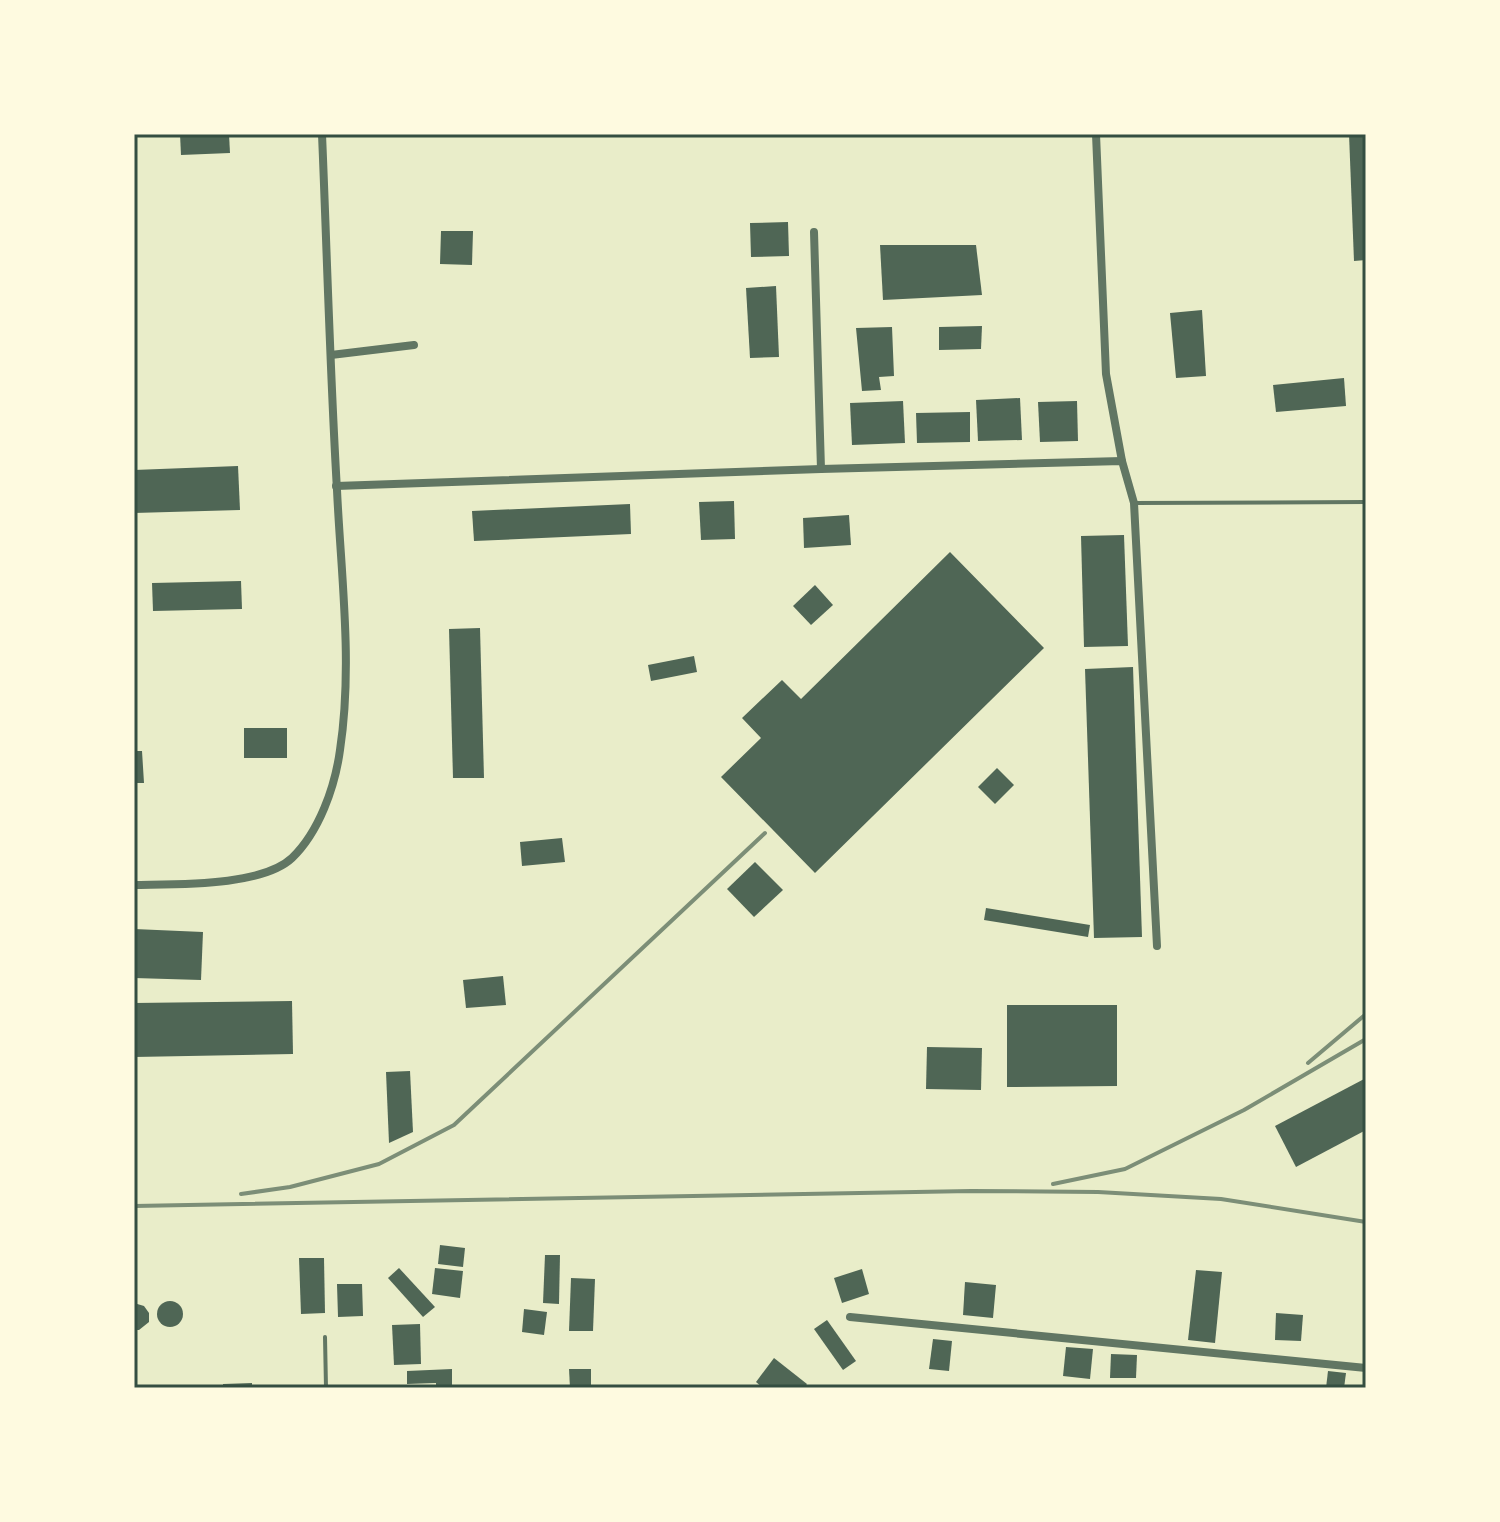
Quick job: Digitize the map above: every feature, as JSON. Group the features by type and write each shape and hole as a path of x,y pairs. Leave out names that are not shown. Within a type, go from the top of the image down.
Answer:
{"street":[{"path":"134,885 201,884 268,873 290,860 311,836 326,802 340,751 346,661 322,134"},
{"path":"1096,134 1106,374 1122,461 1134,503 1157,946"},
{"path":"814,232 821,469"},
{"path":"331,355 414,345"},
{"path":"336,486 1122,461"},
{"path":"850,1317 1366,1368"}],"lane":[{"path":"1134,503 1366,502"},
{"path":"325,1337 326,1388"}],"building":[{"path":"180,134 229,134 230,153 181,155"},
{"path":"1349,134 1366,134 1366,260 1354,261"},
{"path":"788,222 789,256 751,257 750,223"},
{"path":"441,231 473,231 472,265 440,264"},
{"path":"880,245 976,245 982,295 883,300"},
{"path":"776,286 779,357 750,358 746,288"},
{"path":"1202,310 1206,376 1176,378 1170,313"},
{"path":"982,326 981,349 939,350 939,327"},
{"path":"892,327 894,376 879,377 881,390 862,391 856,328"},
{"path":"1344,378 1346,406 1276,412 1273,385"},
{"path":"1020,398 1022,440 978,441 976,400"},
{"path":"903,401 905,443 852,445 850,403"},
{"path":"1077,401 1078,441 1040,442 1038,402"},
{"path":"970,412 970,442 917,443 916,413"},
{"path":"238,466 240,510 134,513 134,470"},
{"path":"734,501 735,539 701,540 699,502"},
{"path":"630,504 631,534 474,541 472,511"},
{"path":"849,515 851,545 804,548 803,518"},
{"path":"1124,535 1128,646 1084,647 1081,536"},
{"path":"950,552 1044,648 815,873 721,777 761,738 742,718 782,680 801,699"},
{"path":"241,581 242,609 153,611 152,583"},
{"path":"815,585 833,605 811,625 793,606"},
{"path":"480,628 484,778 453,778 449,629"},
{"path":"694,656 697,672 651,681 648,665"},
{"path":"1133,667 1142,937 1094,938 1085,669"},
{"path":"244,728 287,728 287,758 244,758"},
{"path":"134,751 142,751 144,783 134,783"},
{"path":"997,768 1014,785 995,804 978,787"},
{"path":"562,838 565,862 522,866 520,842"},
{"path":"755,862 783,890 754,917 727,889"},
{"path":"986,908 1090,925 1088,937 984,920"},
{"path":"134,929 203,932 201,980 134,978"},
{"path":"503,976 506,1005 466,1008 463,980"},
{"path":"292,1001 293,1054 134,1057 134,1003"},
{"path":"1007,1005 1117,1005 1117,1086 1007,1087"},
{"path":"927,1047 982,1048 981,1090 926,1089"},
{"path":"410,1071 413,1132 389,1143 386,1072"},
{"path":"1366,1078 1366,1130 1296,1167 1275,1126"},
{"path":"440,1245 465,1248 463,1267 438,1264"},
{"path":"545,1255 560,1255 559,1304 543,1303"},
{"path":"299,1258 324,1258 325,1313 301,1314"},
{"path":"399,1268 435,1307 423,1317 388,1278"},
{"path":"435,1268 463,1271 460,1298 432,1294"},
{"path":"862,1269 869,1294 842,1303 834,1278"},
{"path":"1196,1270 1222,1272 1215,1343 1188,1340"},
{"path":"571,1278 595,1279 593,1331 569,1331"},
{"path":"965,1282 996,1285 993,1318 963,1315"},
{"path":"337,1284 362,1284 363,1316 338,1317"},
{"path":"170,1301 179,1305 183,1314 179,1323 170,1327 161,1323 157,1314 161,1305"},
{"path":"134,1303 144,1306 149,1313 149,1322 139,1330 134,1330"},
{"path":"524,1309 547,1312 544,1335 522,1332"},
{"path":"1276,1313 1303,1315 1301,1341 1275,1340"},
{"path":"827,1320 856,1361 843,1370 814,1329"},
{"path":"420,1324 421,1364 394,1365 392,1325"},
{"path":"933,1339 952,1341 949,1371 929,1369"},
{"path":"1066,1347 1093,1349 1090,1379 1063,1376"},
{"path":"1111,1354 1137,1355 1136,1378 1110,1378"},
{"path":"774,1358 807,1384 804,1388 763,1388 756,1382"},
{"path":"452,1369 452,1388 436,1388 436,1383 407,1384 407,1371"},
{"path":"569,1369 591,1369 591,1388 570,1388"},
{"path":"1328,1371 1346,1373 1344,1388 1326,1388"},
{"path":"252,1383 252,1388 223,1388 223,1384"}],"railway":[{"path":"241,1194 290,1187 379,1164 454,1125 765,833"},
{"path":"1308,1063 1366,1014"},
{"path":"1053,1184 1125,1169 1244,1110 1366,1039"},
{"path":"134,1206 971,1191 1098,1192 1221,1199 1366,1222"}]}
